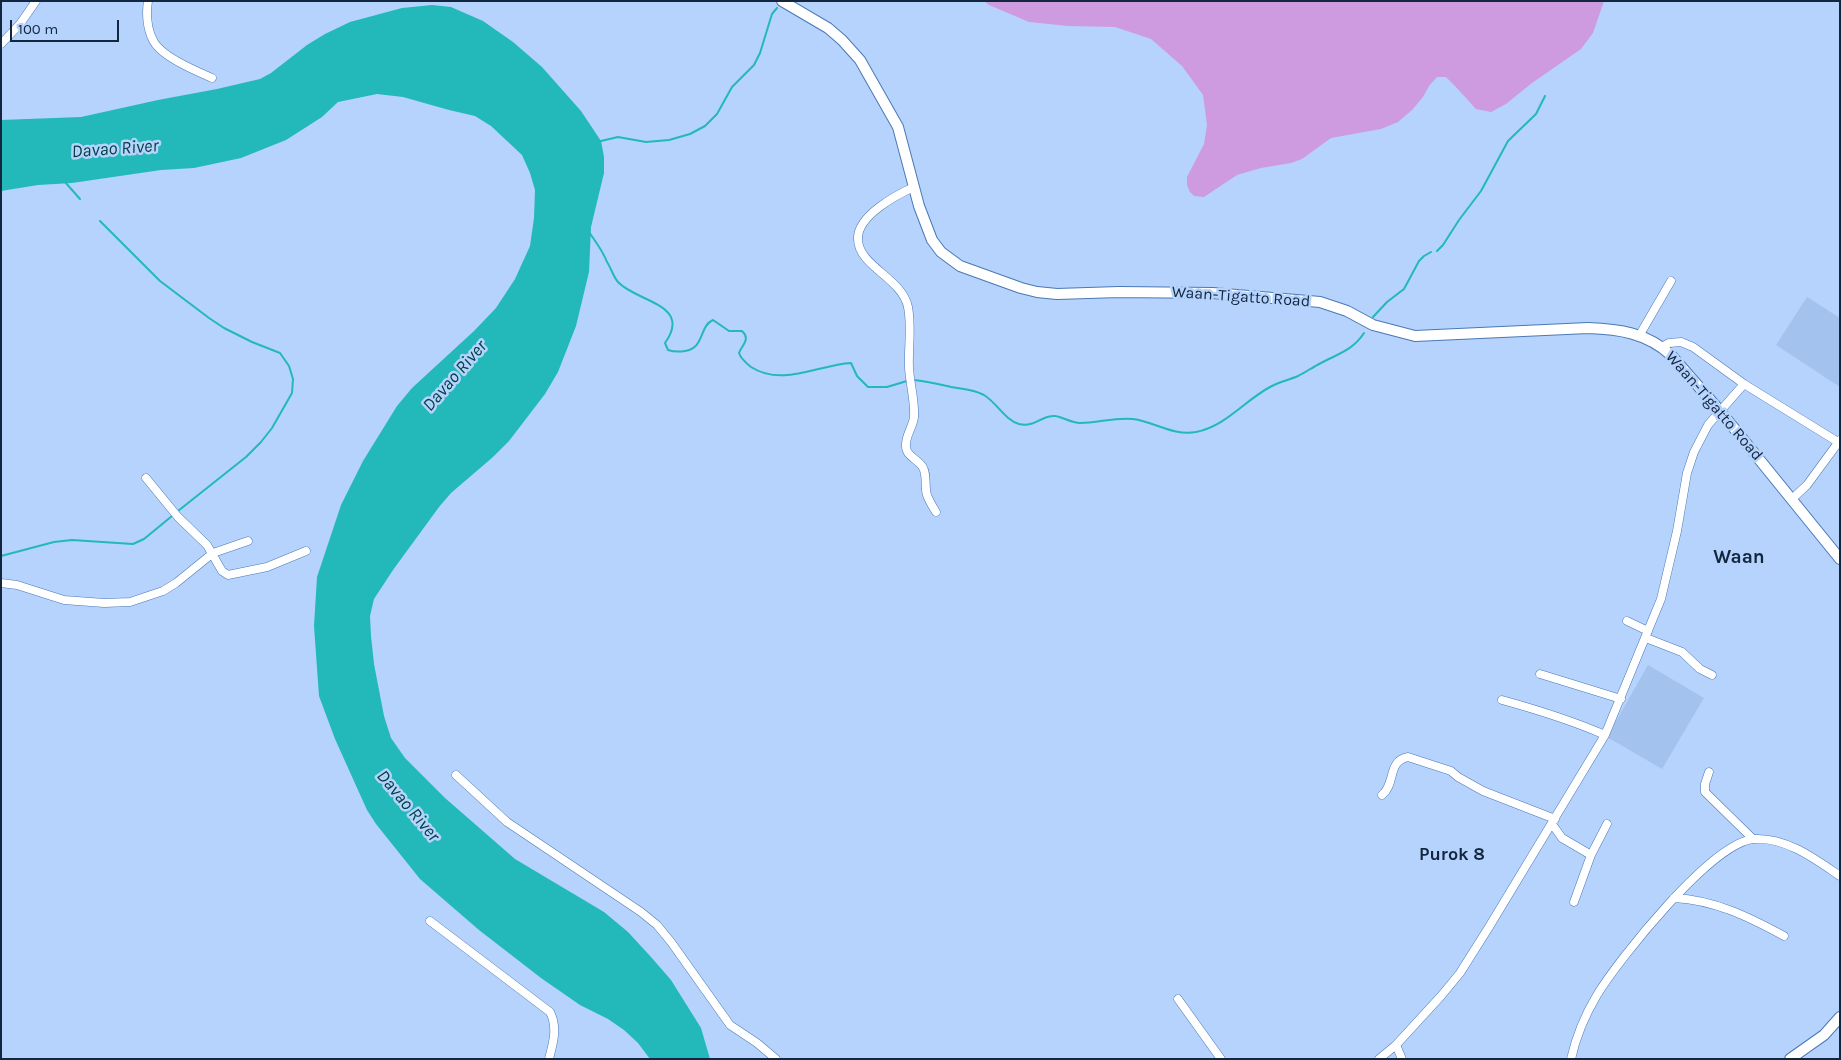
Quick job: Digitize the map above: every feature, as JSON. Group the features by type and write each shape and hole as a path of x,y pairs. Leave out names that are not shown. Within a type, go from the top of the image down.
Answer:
{"street":[{"path":"1,44 20,24 36,1"},
{"path":"148,1 148,18 152,37 156,45 176,60 212,78"},
{"name":"Waan-Tigatto Road","path":"782,1 828,28 860,60 898,127 914,187 932,240 941,252 960,266 1021,288 1057,294 1119,292 1213,293 1320,302 1346,311 1373,325 1416,336 1588,328 1616,329 1639,336 1662,347 1720,411 1838,555"},
{"path":"914,187 896,194 881,205 861,226 858,238 860,250 867,259 898,287 905,297 908,306 911,325 909,370 914,420 906,445 907,452 922,465 925,471 927,498 936,512"},
{"path":"1639,336 1670,282"},
{"path":"1662,347 1675,342 1687,344 1744,384 1839,441 1807,485 1792,499"},
{"path":"1379,1059 1396,1045 1460,973 1605,735 1661,599 1670,565 1687,473 1700,437 1744,384"},
{"path":"146,478 178,517 207,545 222,571 228,576 267,567 306,551"},
{"path":"1,584 17,585 64,600 96,603 130,602 164,591 213,553 248,541"},
{"path":"1627,621 1647,635 1682,652 1700,669 1712,675"},
{"path":"1540,674 1621,699"},
{"path":"1502,700 1549,713 1605,735"},
{"path":"1382,795 1389,788 1394,765 1403,758 1408,757 1451,771 1483,791 1553,822 1562,838 1591,855"},
{"path":"1709,772 1705,784 1705,792 1752,839"},
{"path":"456,775 507,822 641,912 656,925 671,942 730,1025 757,1043 776,1059"},
{"path":"1574,902 1591,855 1607,824"},
{"path":"1571,1059 1585,1019 1610,974 1633,944 1674,898 1726,852 1742,842 1752,839 1780,842 1794,848 1840,876"},
{"path":"1674,898 1704,901 1722,906 1784,936"},
{"path":"430,921 550,1012 554,1020 555,1034 549,1059"},
{"path":"1178,999 1221,1059"},
{"path":"1790,1059 1824,1035 1840,1017"},
{"path":"1396,1045 1402,1059"}],"shaded area":[{"path":"984,1 1604,1 1593,33 1581,49 1532,83 1506,104 1491,112 1476,109 1446,77 1437,77 1412,110 1398,122 1381,129 1331,138 1302,159 1237,175 1204,197 1194,196 1187,185 1187,177 1204,144 1207,125 1203,95 1182,66 1151,39 1115,27 1068,26 1029,22 989,5"},
{"path":"1807,297 1840,318 1840,387 1776,345"},
{"path":"1648,665 1704,698 1662,769 1607,737"}],"water":[{"name":"Davao River","path":"432,5 451,7 483,21 513,42 542,67 581,111 601,141 604,173 591,227 589,272 576,326 558,372 545,394 509,441 451,493 439,507 374,599 370,616 371,636 374,664 384,716 391,738 405,758 445,798 515,859 604,912 628,932 671,980 701,1028 710,1059 650,1059 638,1043 624,1030 608,1019 580,1005 541,978 479,930 420,879 367,810 335,739 319,696 314,626 317,577 341,505 363,461 397,406 412,388 496,308 515,279 530,246 534,218 535,190 522,155 491,126 475,116 403,97 377,94 338,102 322,117 286,140 241,158 194,168 161,170 1,191 1,120 81,117 260,79 271,73 307,45 350,22 402,8"}],"waterway":[{"path":"601,141 618,137 646,142 669,140 690,134 705,126 717,114 732,87 754,65 760,53 772,14 777,8"},
{"path":"1437,251 1481,191 1508,141 1536,114 1545,96"},
{"path":"65,182 80,199"},
{"path":"100,221 160,281 209,318 252,342 280,353 289,366 293,379 292,393 272,428 261,442 246,457 178,511"},
{"path":"589,232 618,282 626,289 659,305 667,312 672,320 672,330 665,343 668,350 679,352 696,346 706,327 713,320 729,331 742,331 745,334 746,339 739,353 751,367 763,373 788,375 851,363 857,376 868,387 887,387 907,381"},
{"path":"1373,317 1387,302 1404,289 1419,261 1431,252"},
{"path":"914,380 968,389 980,393 988,398 1009,419 1019,424 1034,423 1050,416 1080,423 1113,419 1133,419 1188,433 1207,429 1226,419 1270,387 1298,376 1345,351 1355,344 1364,333"},
{"path":"1,556 54,542 72,540 133,544 144,539 172,516"}],"district":[{"name":"Waan","path":"1739,558"},
{"name":"Purok 8","path":"1452,855"}]}
